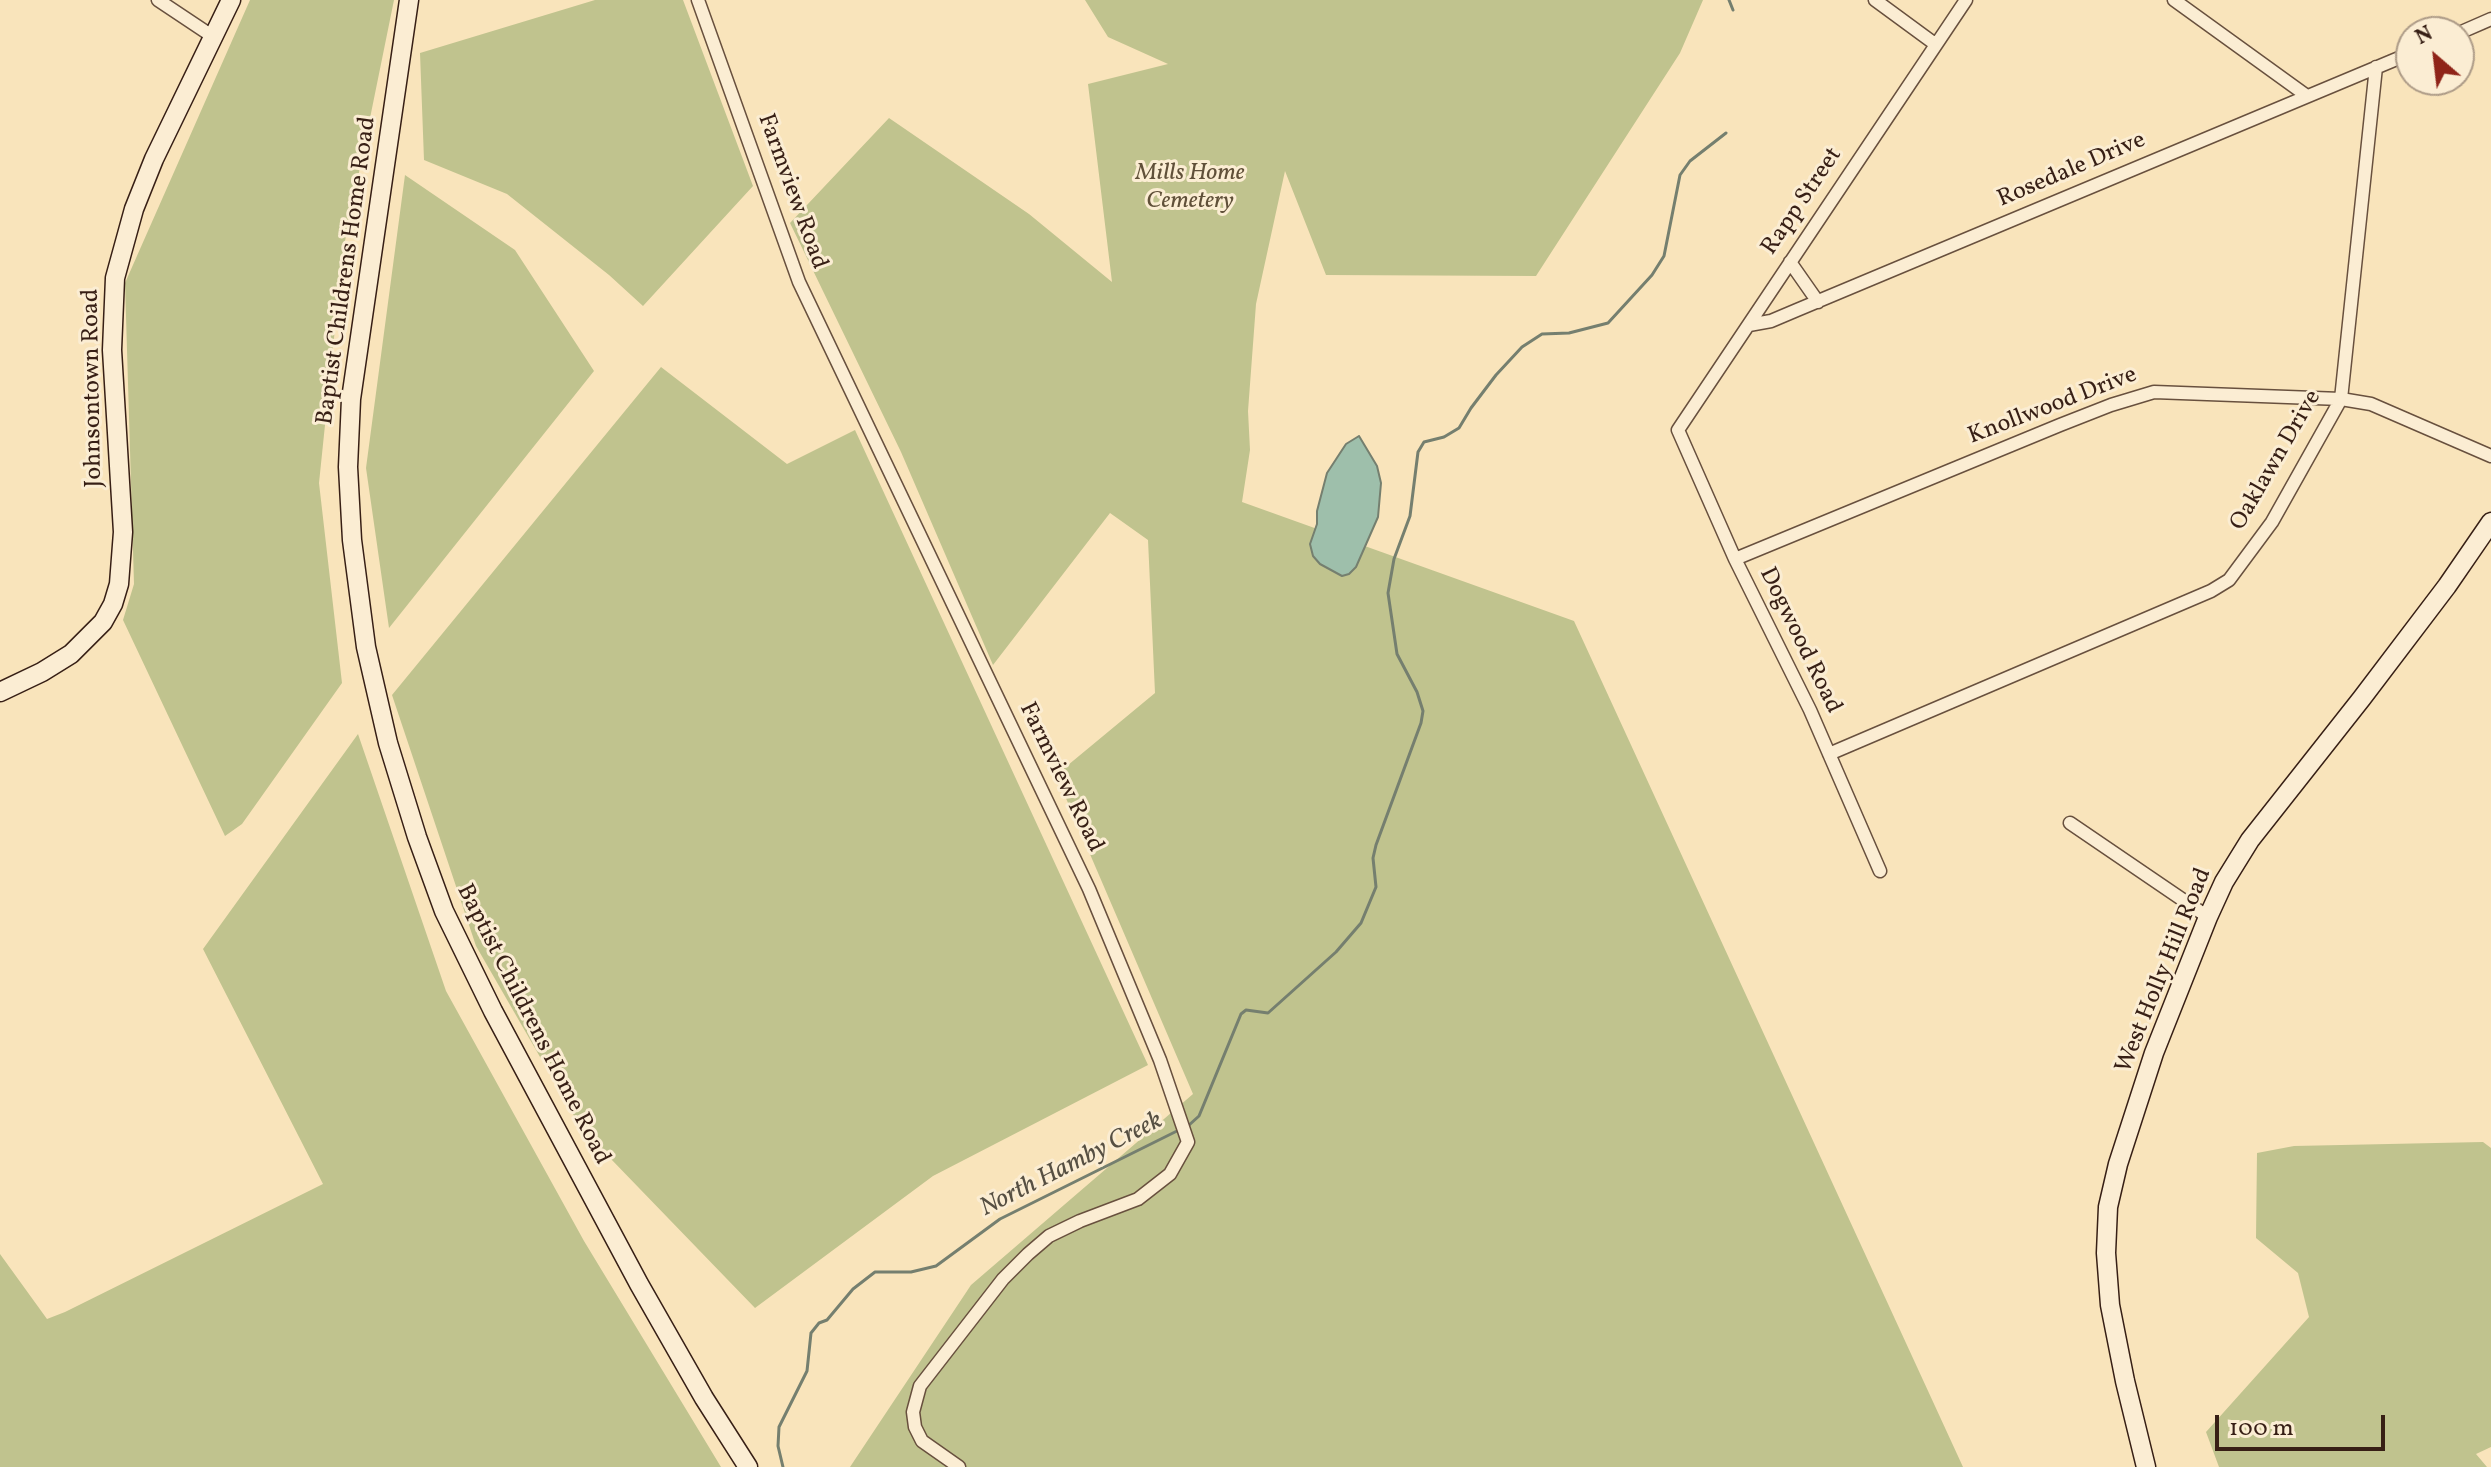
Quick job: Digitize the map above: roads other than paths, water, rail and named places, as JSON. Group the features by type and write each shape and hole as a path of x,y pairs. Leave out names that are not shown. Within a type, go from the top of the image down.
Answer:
{"street":[{"path":"158,0 212,36"},
{"name":"Johnsontown Road","path":"0,692 42,672 88,639 103,622 119,584 123,532 112,350 115,278 134,209 154,159 231,0"},
{"name":"Baptist Childrens Home Road","path":"409,0 351,399 348,467 352,540 366,647 388,743 444,911 493,1011 639,1284 704,1398 748,1467"},
{"name":"Farmview Road","path":"698,0 799,282 1089,889 1160,1060 1188,1142 1170,1174 1138,1199 1049,1236 1028,1254 1003,1279 920,1386 913,1412 915,1427 922,1441 959,1467"},
{"path":"1875,0 1935,44"},
{"name":"Rapp Street","path":"1678,430 1966,0"},
{"path":"2174,0 2307,96"},
{"name":"Rosedale Drive","path":"1749,325 1771,321 1818,302 2395,59"},
{"name":"Oaklawn Drive","path":"1829,754 2197,598 2229,580 2272,522 2341,399 2376,67"},
{"path":"1790,262 1818,302"},
{"name":"Knollwood Drive","path":"1735,559 2073,420 2154,392 2341,399 2371,404 2491,456"},
{"name":"Dogwood Road","path":"1678,430 1735,559 1810,710 1880,871"},
{"name":"West Holly Hill Road","path":"2146,1467 2110,1305 2106,1253 2108,1207 2118,1164 2154,1053 2208,917 2224,882 2250,840 2447,586 2491,522"},
{"path":"2070,823 2208,917"}],"waterway":[{"name":"North Hamby Creek","path":"1729,0 1733,10"},
{"name":"North Hamby Creek","path":"1188,1126 1199,1116 1241,1014 1246,1010 1268,1013 1336,952 1361,923 1376,887 1373,858 1376,845 1423,711 1417,692 1397,654 1388,593 1394,559 1410,516 1418,452 1424,442 1444,437 1459,428 1496,375 1522,347 1542,334 1569,333 1608,323 1652,275 1664,256 1680,175 1690,161 1726,133"},
{"name":"North Hamby Creek","path":"783,1467 778,1446 779,1427 807,1371 811,1333 819,1323 827,1320 853,1289 875,1272 911,1272 936,1266 1000,1219 1181,1129"}],"park label":[{"name":"Mills Home Cemetery","path":"1190,189"}]}
